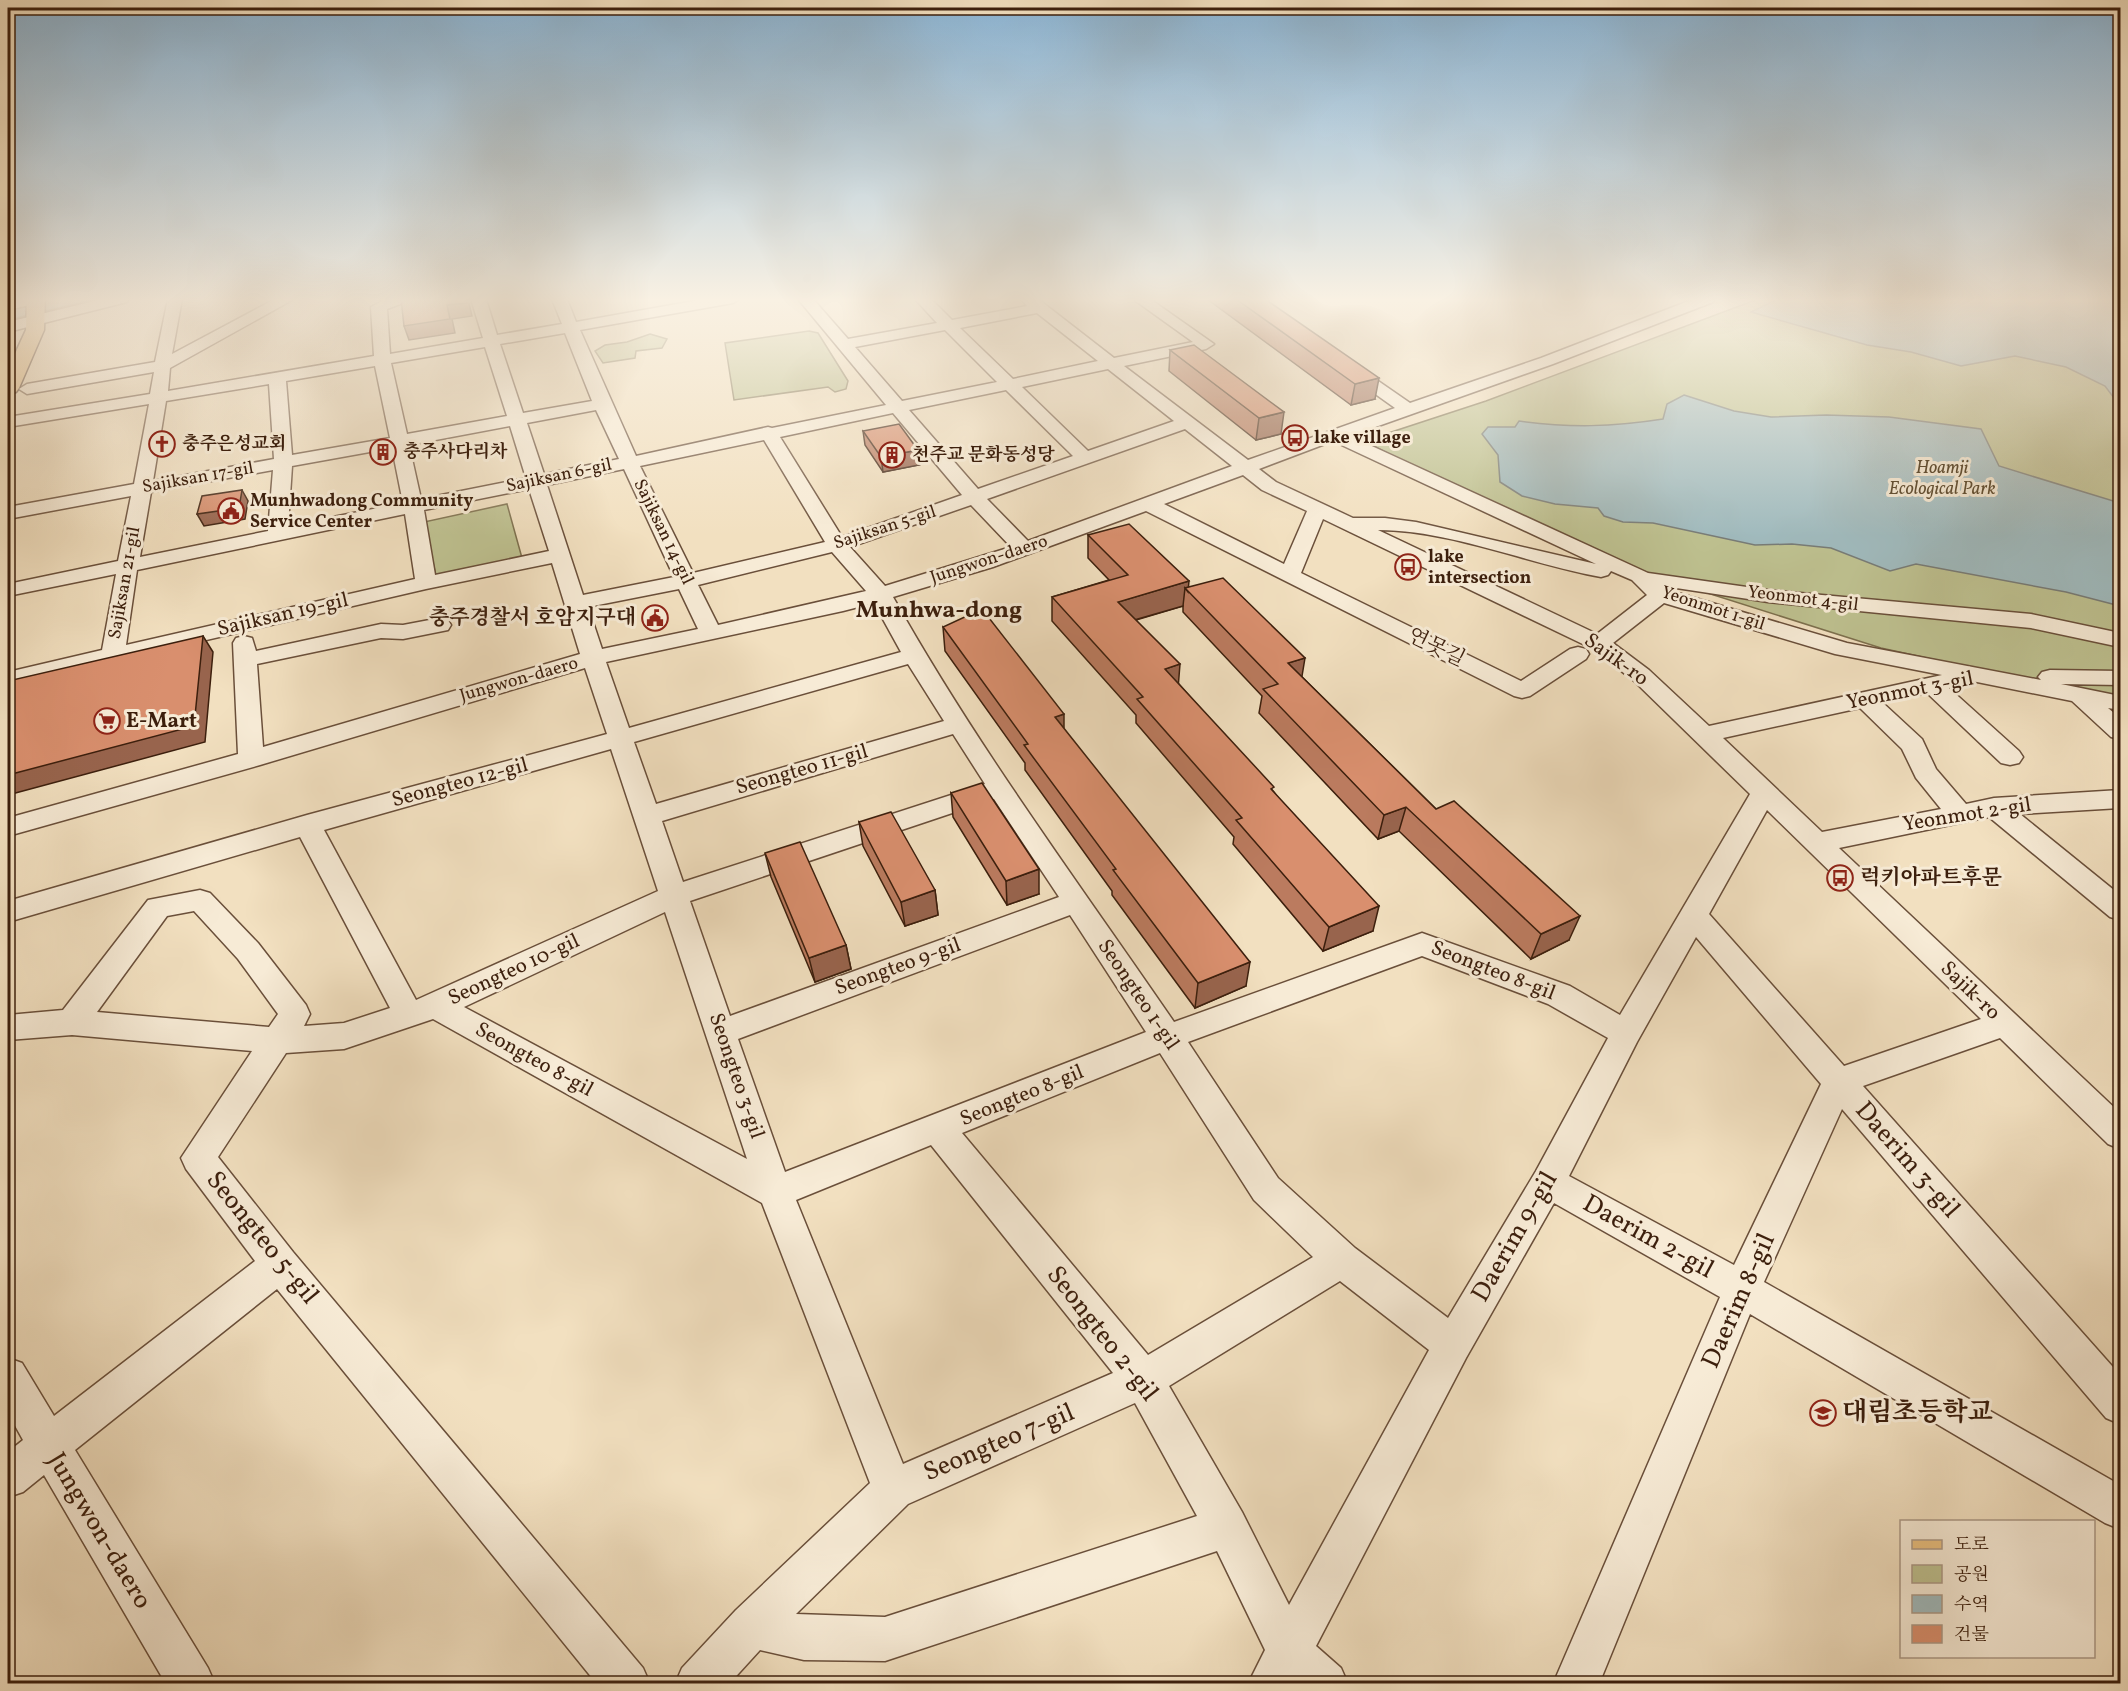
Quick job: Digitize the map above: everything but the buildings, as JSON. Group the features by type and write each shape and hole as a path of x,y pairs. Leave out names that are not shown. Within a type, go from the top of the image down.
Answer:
{"street":[{"path":"13,384 64,378"},
{"name":"Sajiksan 21-gil","path":"113,654 126,566 143,488 162,378"},
{"path":"8,422 277,378 283,463 278,533"},
{"path":"386,378 413,506 426,583"},
{"name":"Seongteo 3-gil","path":"503,378 620,739 775,1192 893,1489"},
{"name":"Sajiksan 14-gil","path":"591,378 710,632"},
{"path":"871,378 975,498 1025,549"},
{"path":"1004,378 1086,459"},
{"name":"Sajiksan 6-gil","path":"8,590 768,432 1040,378"},
{"name":"Sajik-ro","path":"1128,378 1269,486 1599,643 1641,675 2121,1134"},
{"path":"1363,378 1408,409"},
{"name":"Jungwon-daero","path":"8,827 251,759 593,658 881,595 1025,549 1334,435 1498,378"},
{"name":"Sajiksan 17-gil","path":"8,513 602,404"},
{"name":"Sajiksan 5-gil","path":"575,603 687,581 837,544 1186,423"},
{"name":"Seongteo 1-gil","path":"768,432 837,544 881,595 914,655 958,725 1266,1189 1342,1260 1453,1345"},
{"name":"Yeonmot 1-gil","path":"1334,435 1639,576 1660,595 1843,649 2121,703"},
{"name":"연못길","path":"1148,504 1522,691 1578,654"},
{"path":"1290,575 1317,510"},
{"name":"Yeonmot 4-gil","path":"1347,525 1381,523 1424,530 1598,571 1768,596 2031,621 2121,640"},
{"name":"Sajiksan 19-gil","path":"8,679 243,624 560,555"},
{"path":"1599,643 1660,595"},
{"path":"243,624 251,759"},
{"path":"245,660 381,631 403,632 440,625"},
{"name":"Seongteo 12-gil","path":"8,911 307,824 620,739 914,655"},
{"name":"Yeonmot 3-gil","path":"1703,735 1932,684 1982,677 2121,678"},
{"path":"1932,684 2010,757"},
{"path":"2078,695 2121,731"},
{"path":"1865,699 1913,745 1925,772 1959,813"},
{"name":"Seongteo 11-gil","path":"646,816 958,725"},
{"name":"Seongteo 10-gil","path":"8,1027 72,1022 278,1041 344,1036 423,1011 675,895 1000,788"},
{"name":"Daerim 9-gil","path":"1280,1668 1453,1345 1548,1182 1626,1033 1763,794"},
{"name":"Yeonmot 2-gil","path":"1815,843 1994,807 2121,799"},
{"path":"1994,807 2121,910"},
{"path":"307,824 423,1011"},
{"name":"Seongteo 5-gil","path":"72,1022 158,907 200,900 248,951 295,1014 198,1158 280,1264 627,1683"},
{"name":"Seongteo 9-gil","path":"721,1032 1076,902"},
{"name":"Daerim 3-gil","path":"1694,916 2121,1404"},
{"name":"Seongteo 8-gil","path":"423,1011 775,1192 1167,1037 1422,944 1559,994 1626,1033"},
{"path":"1839,1081 2004,1024"},
{"name":"Daerim 8-gil","path":"1576,1683 1742,1289 1839,1081"},
{"name":"Seongteo 2-gil","path":"938,1129 1143,1380 1227,1527 1280,1668"},
{"name":"Daerim 2-gil","path":"1548,1182 1742,1289 2121,1508"},
{"name":"Seongteo 7-gil","path":"698,1683 752,1626 893,1489 1143,1380 1342,1260"},
{"path":"8,1477 280,1264"},
{"name":"Jungwon-daero","path":"8,1377 192,1683"},
{"path":"752,1626 804,1638 885,1639 1227,1527"},
{"path":"1280,1668 1325,1683"}],"green space":[{"path":"731,378 846,378 848,381 846,389 835,392 828,387 734,400"},
{"name":"Hoamji Ecological Park","path":"1548,378 2120,378 2120,696 2028,680 1881,648 1657,577 1416,468 1364,441 1486,401"},
{"path":"507,504 522,558 436,576 424,522"}],"water":[{"path":"2088,378 2120,378 2120,406 2105,386"},
{"path":"1684,395 1734,411 1771,417 1826,415 1889,417 1981,429 1999,466 2120,503 2120,606 2066,592 1916,564 1890,571 1831,548 1792,544 1755,545 1653,523 1623,522 1604,516 1598,508 1555,504 1522,496 1500,482 1498,455 1482,434 1488,427 1515,427 1519,421 1591,426 1663,419 1667,404"}],"place":[{"name":"lake village","path":"1295,438"},
{"name":"충주은성교회","path":"162,444"},
{"name":"충주사다리차","path":"383,452"},
{"name":"천주교 문화동성당","path":"892,455"},
{"name":"Munhwadong Community Service Center","path":"231,511"},
{"name":"lake intersection","path":"1408,567"},
{"name":"충주경찰서 호암지구대","path":"655,618"},
{"name":"E-Mart","path":"107,721"},
{"name":"럭키아파트후문","path":"1840,878"},
{"name":"대림초등학교","path":"1823,1413"}],"district":[{"name":"Munhwa-dong","path":"939,611"}]}
